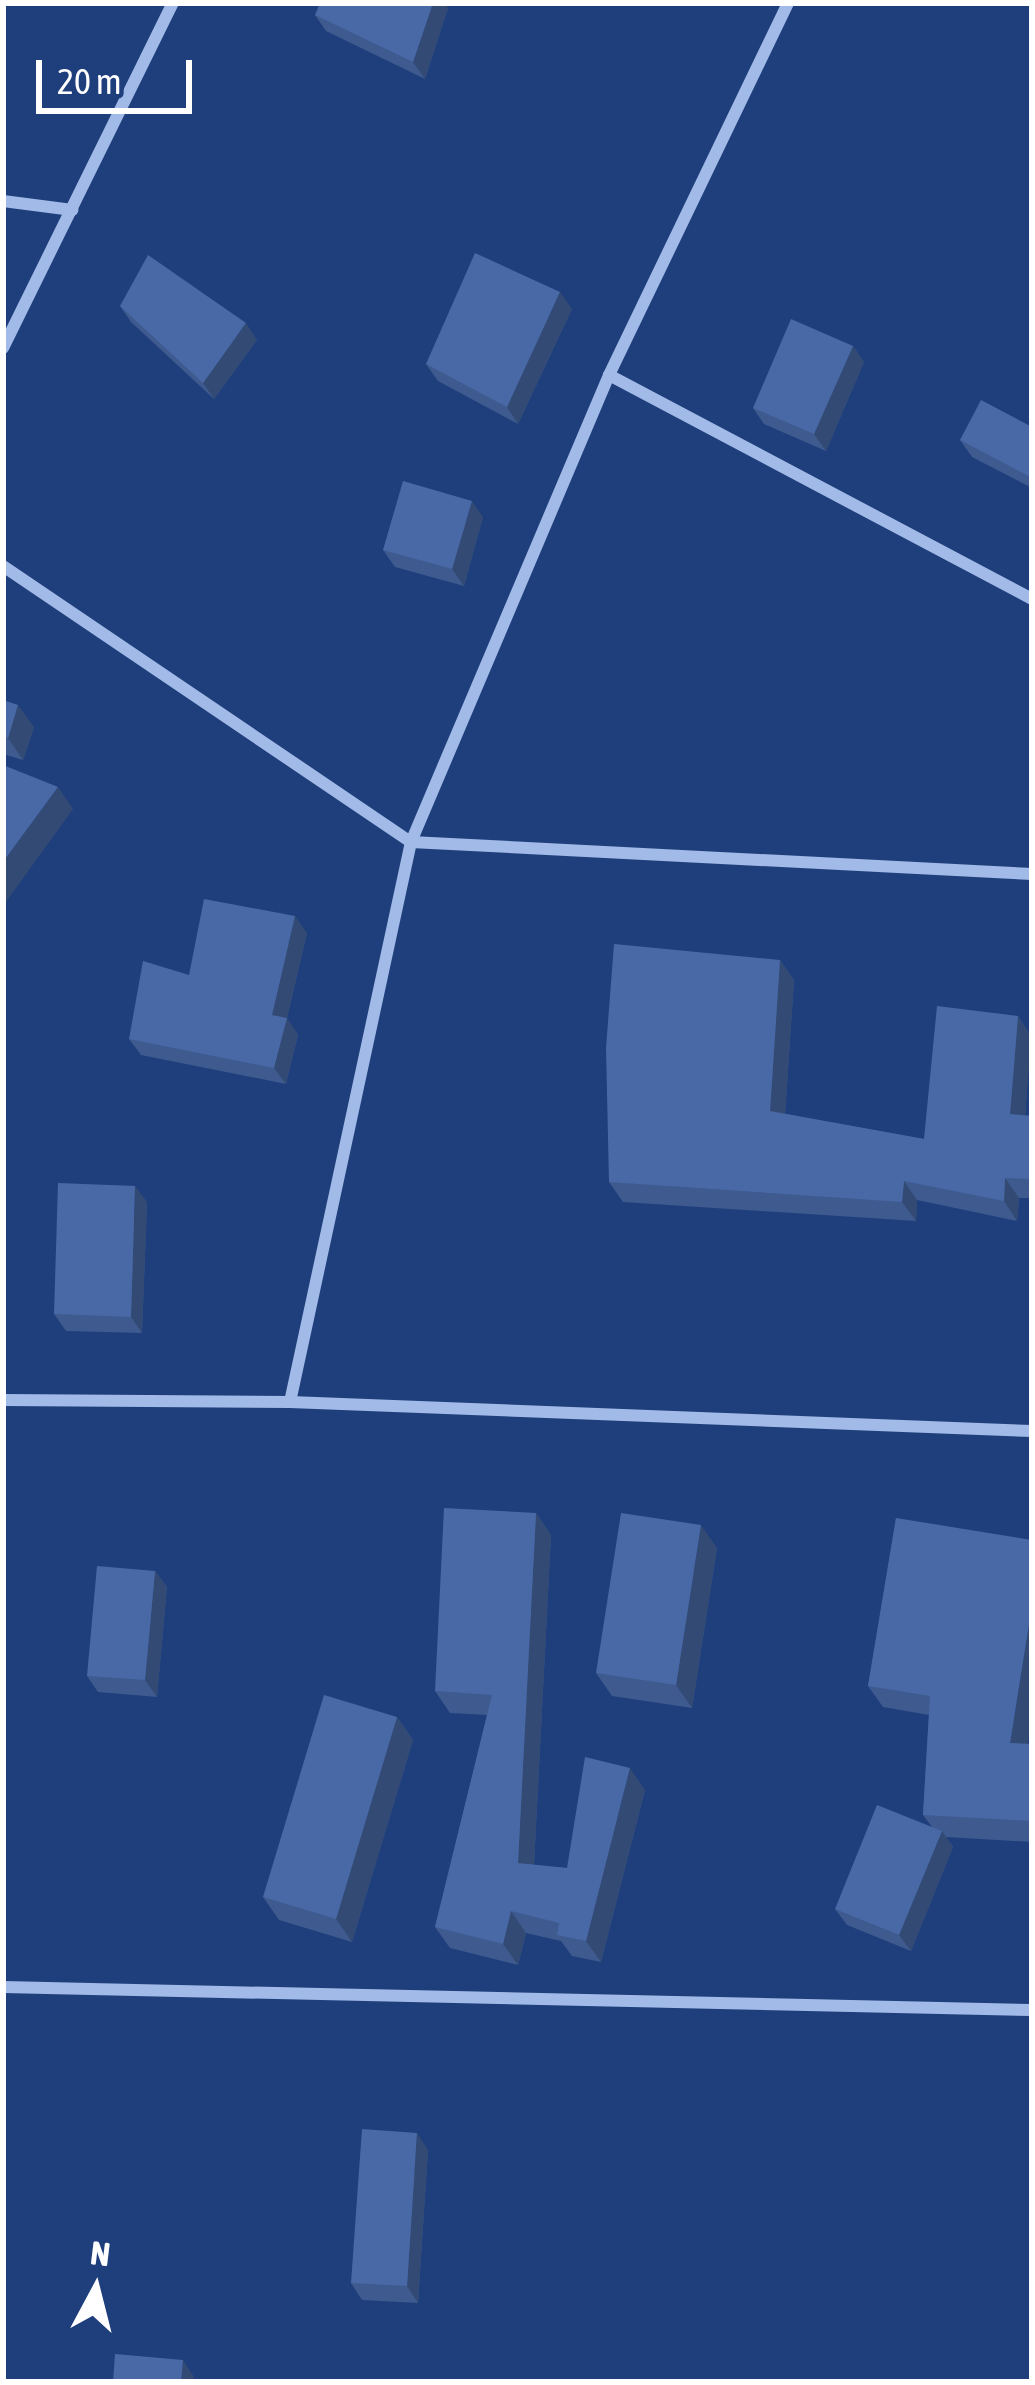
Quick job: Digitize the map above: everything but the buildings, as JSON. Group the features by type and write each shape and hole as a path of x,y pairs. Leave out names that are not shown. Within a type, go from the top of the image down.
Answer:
{"street":[{"path":"3,348 173,3"},
{"path":"290,1402 411,842 609,375 788,3"},
{"path":"3,202 72,211"},
{"path":"609,375 1032,599"},
{"path":"3,566 411,842 1032,874"},
{"path":"3,1400 290,1402 1032,1431"},
{"path":"3,1987 1032,2010"}]}
